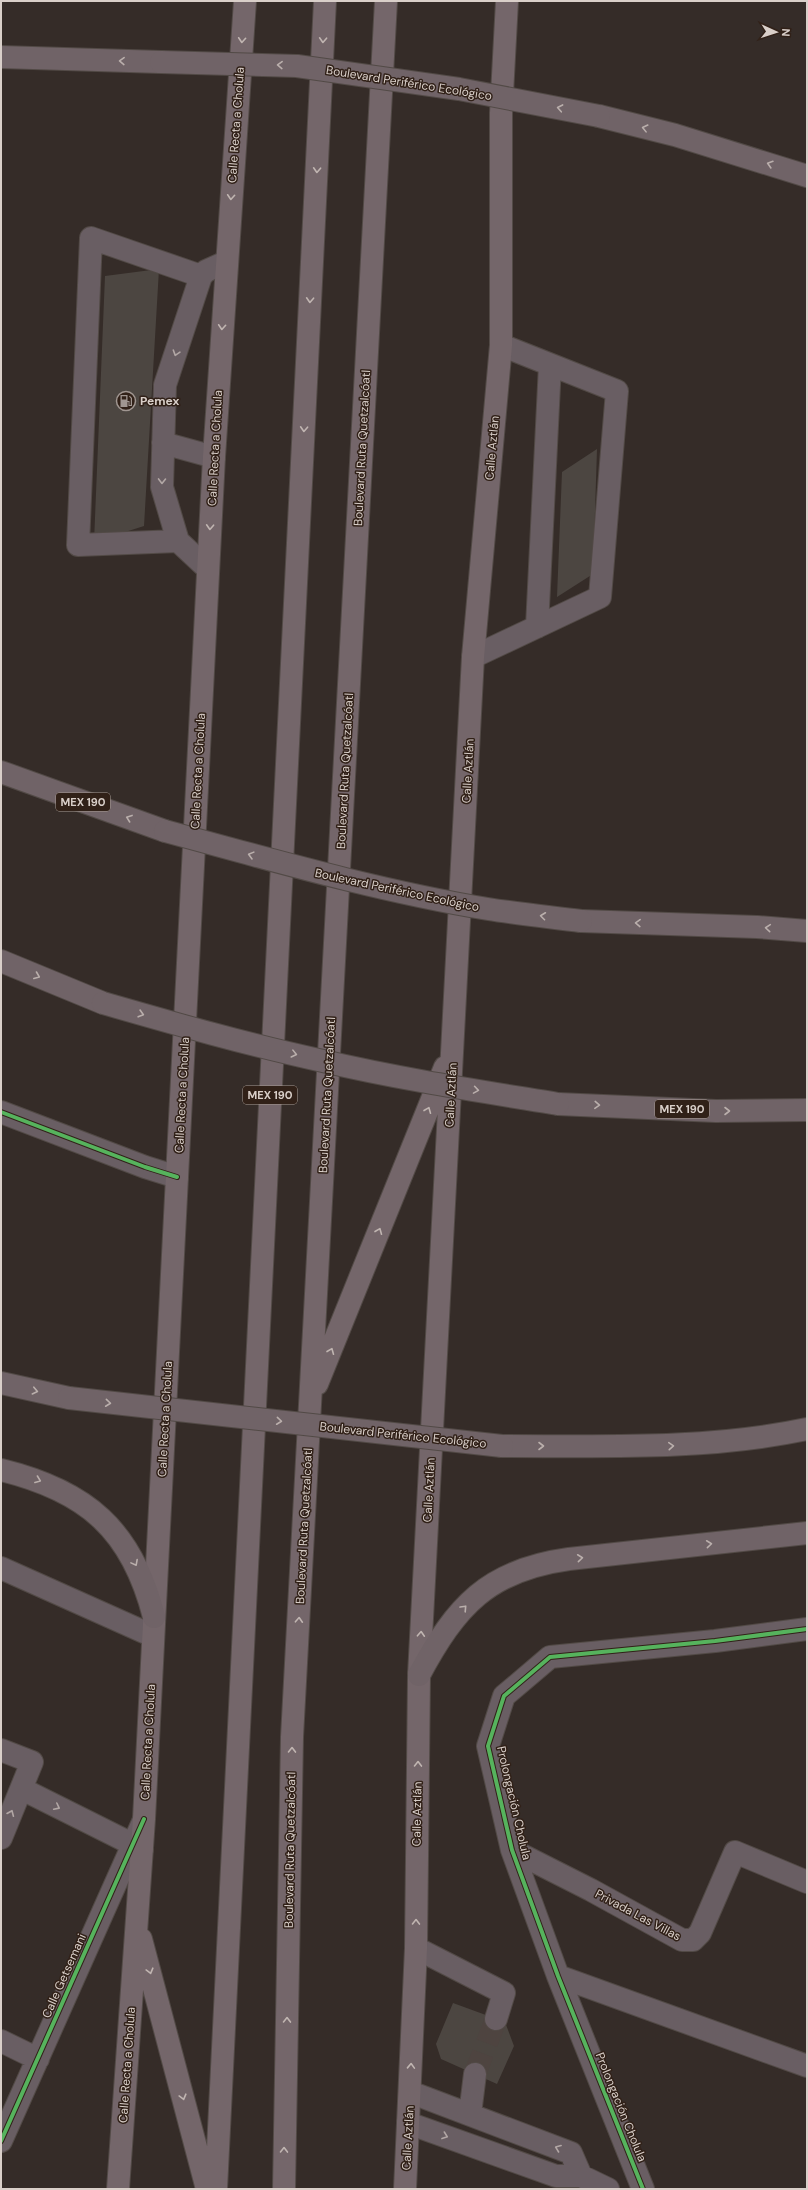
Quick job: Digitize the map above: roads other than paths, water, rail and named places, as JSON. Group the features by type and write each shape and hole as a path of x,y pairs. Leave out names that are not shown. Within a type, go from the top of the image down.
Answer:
{"highway":[{"name":"Boulevard Periférico Ecológico","path":"1,57 297,66 460,89 599,116 675,135 807,176"},
{"name":"Boulevard Periférico Ecológico","path":"1,772 165,831 315,872 391,890 488,909 581,921 757,927 807,931"},
{"name":"MEX 190","path":"1,962 103,1003 231,1039 324,1062 428,1082 558,1104 716,1111 807,1110"},
{"name":"Boulevard Periférico Ecológico","path":"1,1383 69,1398 502,1446 667,1446 775,1436 807,1429"},
{"path":"1,1470 30,1477 55,1486 100,1516 120,1538 135,1562 147,1589 154,1627"},
{"path":"419,1675 438,1641 451,1622 485,1587 518,1570 542,1562 807,1533"}],"main road":[{"name":"MEX 190","path":"216,2189 325,1"},
{"name":"Boulevard Ruta Quetzalcóatl","path":"284,2189 292,1737 386,1"},
{"name":"Calle Aztlán","path":"405,2189 416,1948 419,1675 474,657 501,345 501,113 507,1"},
{"name":"Calle Recta a Cholula","path":"118,2189 136,1920 138,1847 144,1819 214,457 226,262 246,2"},
{"path":"311,1400 453,1048"},
{"path":"136,1920 207,2189"},
{"path":"394,2189 407,2165"}],"street":[{"path":"178,541 78,546 91,238 201,276"},
{"path":"208,569 178,541 162,487 165,385 201,276 206,271 226,262"},
{"path":"474,657 600,598 616,391 501,345"},
{"path":"537,627 550,365"},
{"path":"163,443 214,457"},
{"path":"1,1112 145,1167 177,1177"},
{"path":"1,1568 154,1627"},
{"name":"Prolongación Cholula","path":"642,2189 558,1976 512,1850 488,1746 504,1696 550,1657 715,1641 807,1629"},
{"path":"1,1750 32,1762 1,1838"},
{"path":"22,1789 138,1847"},
{"name":"Calle Getsemani","path":"1,2141 138,1847"},
{"name":"Privada Las Villas","path":"512,1850 682,1940 693,1940 700,1933 735,1852 807,1882"},
{"path":"416,1948 504,1993 496,2018"},
{"path":"558,1976 807,2066"},
{"path":"1,2041 38,2059"},
{"path":"470,2114 475,2074"},
{"path":"410,2092 571,2153 581,2176"},
{"path":"408,2123 556,2176 581,2176 608,2189"}],"tunnel":[{"path":"475,2074 496,2019"}],"place":[{"name":"Pemex","path":"126,401"}]}
